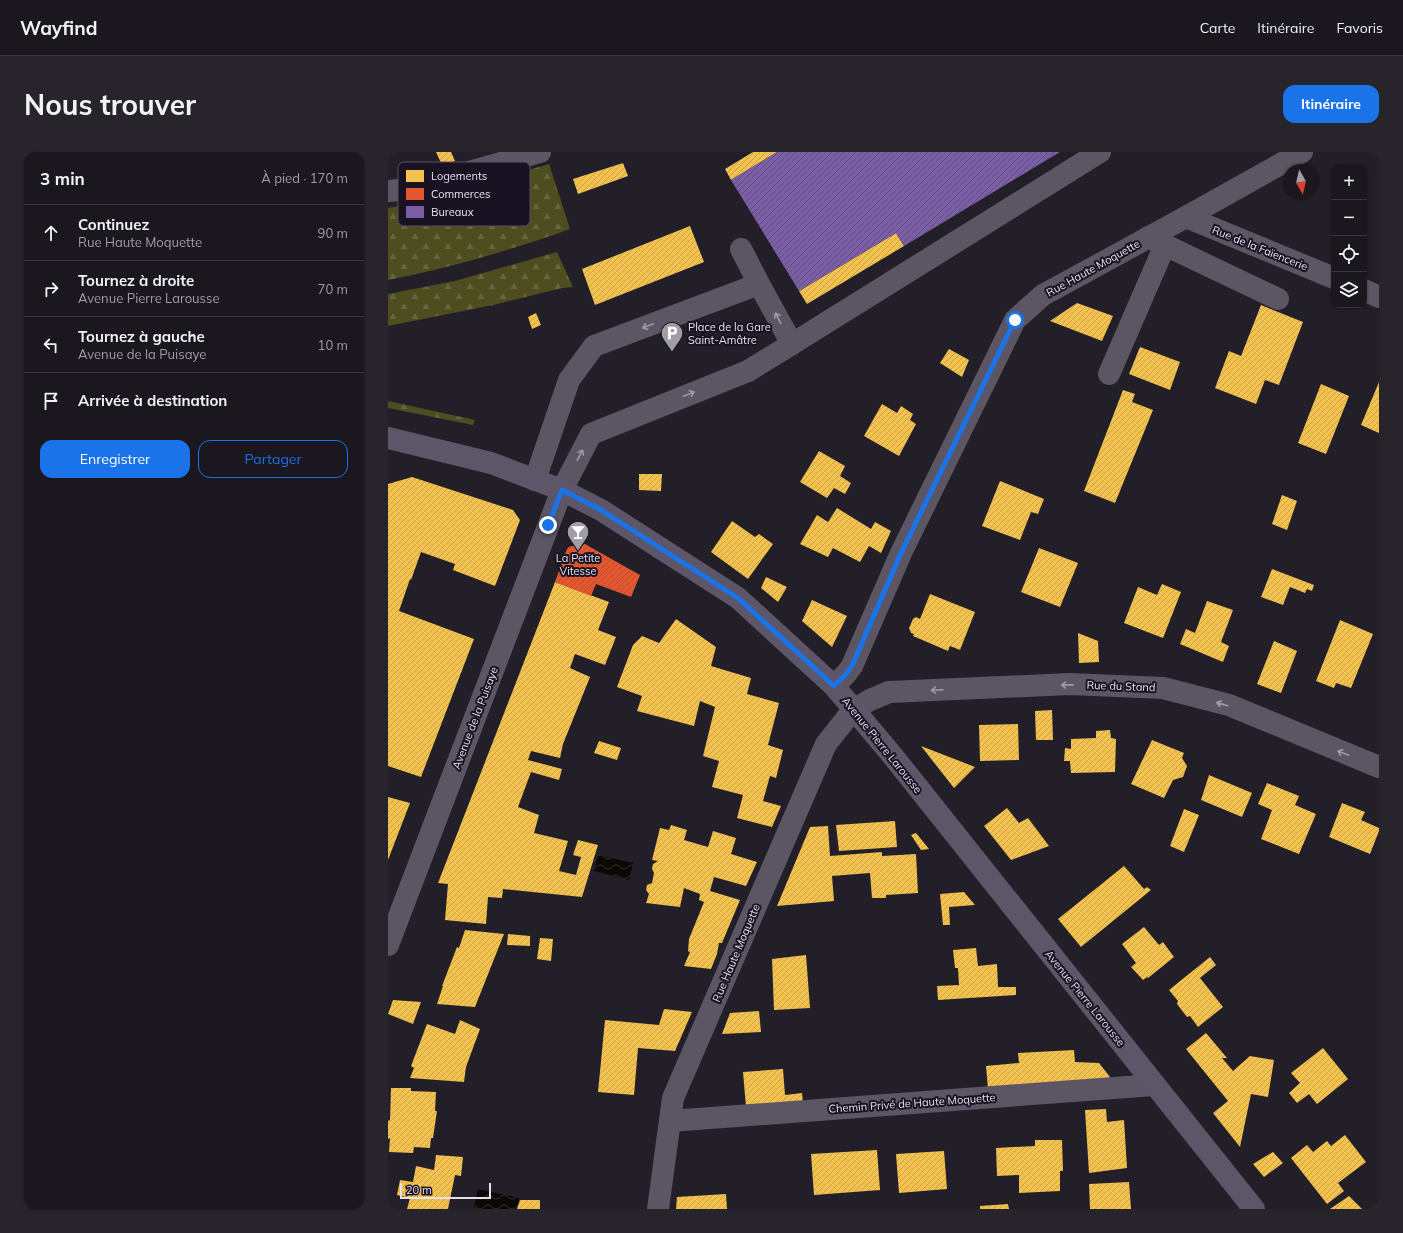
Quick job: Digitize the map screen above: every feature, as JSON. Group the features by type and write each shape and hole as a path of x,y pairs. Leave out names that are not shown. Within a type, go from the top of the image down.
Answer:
{"main road":[{"name":"Avenue Pierre Larousse","path":"388,438 491,463 562,490 601,510 738,598 834,686 892,755 1254,1209"}],"street":[{"path":"504,162 540,152"},
{"name":"Avenue de la Puisaye","path":"388,945 562,490 592,434 748,371 1100,152"},
{"name":"Rue Haute Moquette","path":"834,686 852,666 901,553 1015,320 1043,295 1156,241 1186,217 1302,152"},
{"path":"388,191 398,190"},
{"name":"Rue de la Faïencerie","path":"1186,217 1331,277"},
{"path":"1109,374 1156,241 1278,299"},
{"path":"741,249 792,344"},
{"path":"535,480 570,380 594,346 759,284"},
{"path":"1367,291 1379,297"},
{"name":"Rue du Stand","path":"853,710 870,700 889,692 1070,684 1163,688 1229,706 1379,767"},
{"name":"Rue Haute Moquette","path":"658,1209 673,1098 826,744 853,710"},
{"name":"Chemin Privé de Haute Moquette","path":"670,1121 1154,1084"}],"green space":[{"path":"549,164 570,229 480,258 388,280 388,208 398,206 398,226 530,226 530,170"},
{"path":"557,252 573,287 562,288 493,305 388,326 388,294 455,281"},
{"path":"388,401 475,420 473,425 388,408"}],"water":[{"path":"598,855 633,863 629,880 594,871"},
{"path":"478,1189 519,1198 517,1209 483,1209 474,1207"}],"building: Logements":[{"path":"436,152 451,152 455,161 452,162 441,162"},
{"path":"753,152 777,152 731,180 725,169"},
{"path":"623,163 628,176 578,194 573,179"},
{"path":"690,226 704,262 595,305 582,269"},
{"path":"896,233 904,246 807,304 799,291"},
{"path":"1077,303 1113,316 1102,341 1050,321"},
{"path":"1261,305 1303,322 1279,385 1265,380 1256,404 1215,388 1229,351 1241,356"},
{"path":"536,313 541,325 532,329 528,317"},
{"path":"1140,347 1180,362 1170,390 1129,374"},
{"path":"949,349 969,360 962,377 940,363"},
{"path":"1379,382 1379,433 1361,425"},
{"path":"1321,384 1349,396 1326,454 1298,443"},
{"path":"1123,390 1135,394 1132,402 1153,410 1115,503 1084,491"},
{"path":"882,404 897,413 901,406 913,414 910,420 916,424 899,456 864,436"},
{"path":"819,451 845,466 840,476 851,483 845,494 834,488 827,498 800,482"},
{"path":"639,474 662,474 661,491 639,490"},
{"path":"412,477 513,510 520,520 495,586 453,570 455,564 421,552 411,580 410,579 399,611 474,639 421,777 388,766 388,484"},
{"path":"1000,481 1044,499 1038,514 1031,512 1020,540 982,526"},
{"path":"1282,495 1297,501 1287,530 1272,524"},
{"path":"837,508 871,529 875,522 891,531 881,553 869,546 860,562 833,548 828,557 800,544 817,515 828,522"},
{"path":"732,521 755,537 759,534 773,544 748,579 711,552"},
{"path":"1039,548 1078,563 1060,607 1021,592"},
{"path":"1272,569 1314,585 1312,591 1307,589 1305,593 1290,587 1283,605 1261,597"},
{"path":"766,577 787,587 778,602 761,588"},
{"path":"555,582 609,602 598,630 616,637 605,665 575,654 570,668 590,677 563,744 560,758 531,751 528,760 562,769 559,780 531,772 518,807 539,815 534,833 568,841 559,871 576,875 581,857 573,855 578,840 598,845 582,897 503,889 502,898 488,897 486,924 445,920 448,884 438,883"},
{"path":"1162,584 1181,592 1163,638 1124,623 1138,587 1157,595"},
{"path":"930,594 975,612 960,650 950,646 948,651 913,636 914,634 911,633 909,628 913,619 916,617 920,619"},
{"path":"812,600 847,616 832,647 802,621"},
{"path":"1207,601 1233,610 1221,642 1229,646 1223,662 1180,644 1186,629 1195,633"},
{"path":"676,619 716,647 711,666 751,678 747,694 779,703 768,745 783,750 776,778 770,776 763,801 781,806 772,827 737,818 743,795 712,787 719,761 703,756 715,707 700,701 694,726 637,711 642,696 617,687 633,645 642,636 659,643"},
{"path":"1340,620 1373,634 1351,688 1336,683 1334,688 1316,681"},
{"path":"1078,633 1098,641 1099,662 1079,663"},
{"path":"1274,641 1297,651 1281,693 1257,684"},
{"path":"1052,710 1053,740 1036,740 1035,711"},
{"path":"1018,724 1019,760 980,761 979,725"},
{"path":"1110,730 1111,738 1116,739 1115,772 1071,773 1070,761 1064,761 1065,748 1071,749 1071,739 1096,738 1096,731"},
{"path":"1152,740 1184,753 1182,758 1187,766 1183,777 1173,780 1164,798 1131,784"},
{"path":"599,741 621,748 617,760 594,753"},
{"path":"921,746 975,767 954,788"},
{"path":"1209,775 1252,793 1242,817 1201,800"},
{"path":"1267,783 1299,796 1295,805 1316,814 1299,854 1261,839 1272,810 1258,804"},
{"path":"388,797 410,803 388,860"},
{"path":"1342,803 1365,812 1361,820 1379,828 1370,854 1329,837"},
{"path":"1007,808 1019,823 1028,818 1049,846 1011,860 984,826"},
{"path":"1184,809 1199,815 1184,852 1170,846"},
{"path":"895,821 897,847 839,851 836,825"},
{"path":"671,825 687,830 684,840 708,847 713,831 736,838 731,854 757,862 746,886 714,877 710,891 740,900 722,943 719,943 717,954 711,969 684,966 690,952 688,951 689,939 704,902 699,900 700,894 684,888 680,907 646,903 649,894 646,890 647,885 652,883 654,873 652,869 653,864 658,861 652,860 660,828 669,830"},
{"path":"828,826 830,856 882,852 882,856 916,854 918,893 886,895 886,898 872,898 870,873 832,876 834,901 777,906 810,827"},
{"path":"916,833 929,849 921,850 911,835"},
{"path":"1124,866 1144,889 1147,887 1151,890 1081,947 1058,919"},
{"path":"964,892 975,905 949,907 950,925 943,925 940,894"},
{"path":"1144,927 1159,945 1163,942 1174,957 1148,978 1147,977 1143,980 1131,967 1136,963 1122,944"},
{"path":"465,930 504,934 475,1007 437,1004 442,986 457,947 459,948"},
{"path":"508,934 530,936 530,946 507,945"},
{"path":"540,938 553,939 551,961 537,959"},
{"path":"976,948 978,966 997,964 998,987 1016,987 1016,995 938,1000 937,986 959,985 958,968 955,968 953,950"},
{"path":"806,955 810,1008 774,1010 772,959"},
{"path":"1210,957 1216,965 1200,978 1223,1007 1198,1027 1190,1016 1187,1017 1177,1004 1178,1001 1169,990"},
{"path":"393,1000 421,1002 413,1024 388,1014"},
{"path":"664,1009 692,1012 675,1051 638,1048 634,1095 598,1092 605,1020 659,1025"},
{"path":"759,1011 761,1032 722,1034 730,1013"},
{"path":"460,1020 480,1029 466,1067 464,1082 410,1078 414,1068 411,1066 427,1024 455,1034"},
{"path":"1206,1033 1227,1058 1222,1058 1233,1071 1250,1056 1274,1060 1268,1097 1251,1094 1240,1147 1213,1113 1228,1101 1186,1049"},
{"path":"1323,1048 1348,1079 1317,1104 1309,1094 1297,1103 1289,1093 1300,1083 1291,1073"},
{"path":"1074,1050 1075,1062 1099,1063 1110,1077 1106,1082 988,1089 986,1066 1019,1063 1018,1053"},
{"path":"783,1069 785,1095 802,1093 803,1103 746,1107 743,1072"},
{"path":"391,1088 411,1088 411,1091 436,1092 435,1111 437,1111 430,1148 414,1147 413,1153 389,1152 390,1138 388,1139 388,1121 390,1120"},
{"path":"1106,1109 1107,1122 1124,1120 1127,1168 1089,1173 1085,1110"},
{"path":"1345,1135 1366,1162 1338,1183 1344,1191 1327,1204 1291,1158 1307,1145 1313,1152 1327,1141 1331,1146"},
{"path":"1035,1140 1062,1140 1063,1171 1060,1171 1060,1191 1019,1193 1019,1175 997,1176 996,1148 1035,1146"},
{"path":"877,1150 880,1190 814,1195 811,1154"},
{"path":"944,1151 947,1189 899,1193 896,1154"},
{"path":"1273,1152 1283,1163 1264,1177 1253,1164"},
{"path":"436,1155 463,1157 461,1176 455,1175 448,1209 407,1209 410,1198 397,1195 400,1180 413,1182 416,1166 434,1170"},
{"path":"1129,1182 1131,1209 1090,1209 1089,1184"},
{"path":"726,1194 727,1209 676,1209 677,1197"},
{"path":"1349,1196 1362,1209 1330,1209"},
{"path":"520,1200 540,1200 540,1209 517,1209"},
{"path":"1008,1204 1009,1209 980,1209 980,1206"}],"building: Commerces":[{"path":"583,543 640,575 631,597 596,584 591,596 555,582 567,549"}],"building: Bureaux":[{"path":"777,152 1060,152 904,246 896,233 799,291 731,180"}],"place":[{"name":"Place de la Gare Saint-Amâtre","path":"672,352"},
{"name":"La Petite Vitesse","path":"578,552"}],"route":[{"path":"548,525 562,490 601,510 738,598 834,686 852,666 901,553 1015,320"}]}
